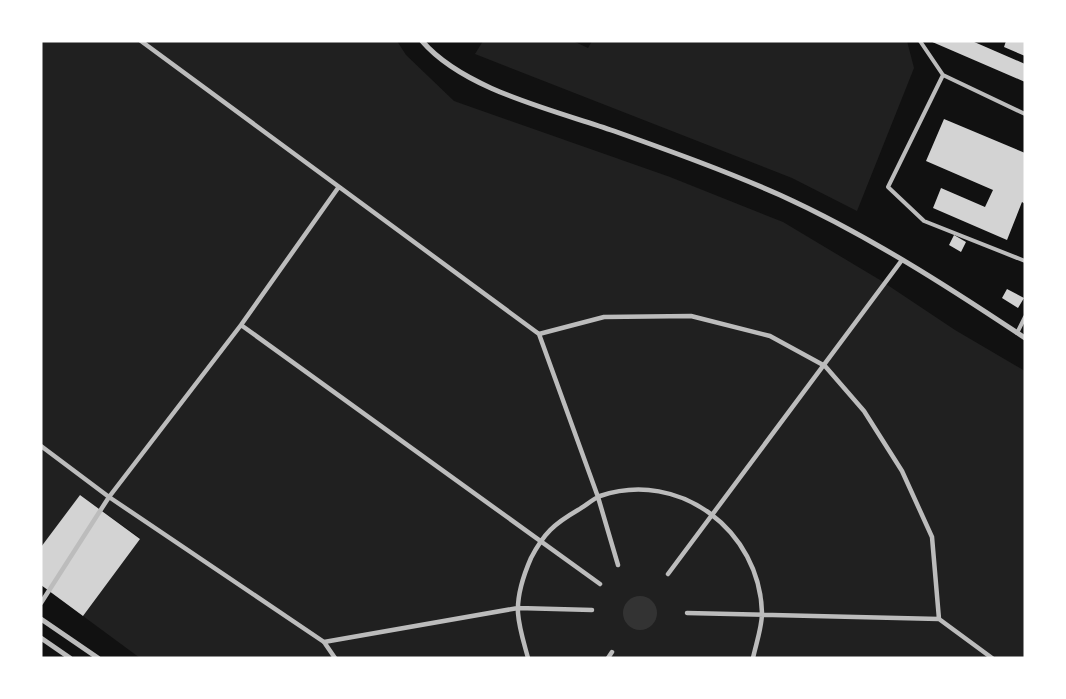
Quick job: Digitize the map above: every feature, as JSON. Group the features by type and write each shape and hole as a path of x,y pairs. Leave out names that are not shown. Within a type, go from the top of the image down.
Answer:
{"street":[{"path":"141,41 338,188 539,334 598,498 618,565"},
{"path":"422,41 439,59 477,83 685,156 782,196 902,260 1025,338"},
{"path":"41,603 110,497 241,325 338,188"},
{"path":"668,574 712,513 825,366 902,260"},
{"path":"539,334 604,317 690,316 770,336 825,366 864,411 902,471 932,537 939,619"},
{"path":"241,325 600,584"},
{"path":"41,446 110,497 324,642 335,658"},
{"path":"528,658 518,608 524,572 540,541 554,525 598,498 641,490 678,496 712,513 727,526 753,566 762,615 753,658"},
{"path":"324,642 518,608 592,610"},
{"path":"687,613 939,619 992,658"},
{"path":"41,619 98,658"},
{"path":"41,638 70,658"},
{"path":"608,658 612,652"}],"lane":[{"path":"920,41 943,75 1025,114"},
{"path":"943,75 888,187 924,221 1025,261"},
{"path":"1017,333 1025,317"}],"shaded area":[{"path":"41,41 397,41 406,55 454,101 670,177 783,222 880,280 955,330 1025,371 1025,658 140,658 83,616 140,538 80,495 41,547"},
{"path":"483,41 573,41 588,48 592,41 907,41 914,68 857,211 792,178 475,54"},
{"path":"640,596 652,601 657,613 652,625 640,630 628,625 623,613 628,601"}],"building":[{"path":"930,41 972,41 1025,64 1025,82"},
{"path":"1006,41 1025,41 1025,56 1004,47"},
{"path":"944,119 1025,153 1025,204 1022,202 1007,240 933,208 941,188 985,207 993,190 926,161"},
{"path":"954,235 966,242 961,252 949,245"},
{"path":"1007,289 1024,298 1018,308 1002,298"},
{"path":"80,495 140,539 83,616 41,585 41,547"}]}
